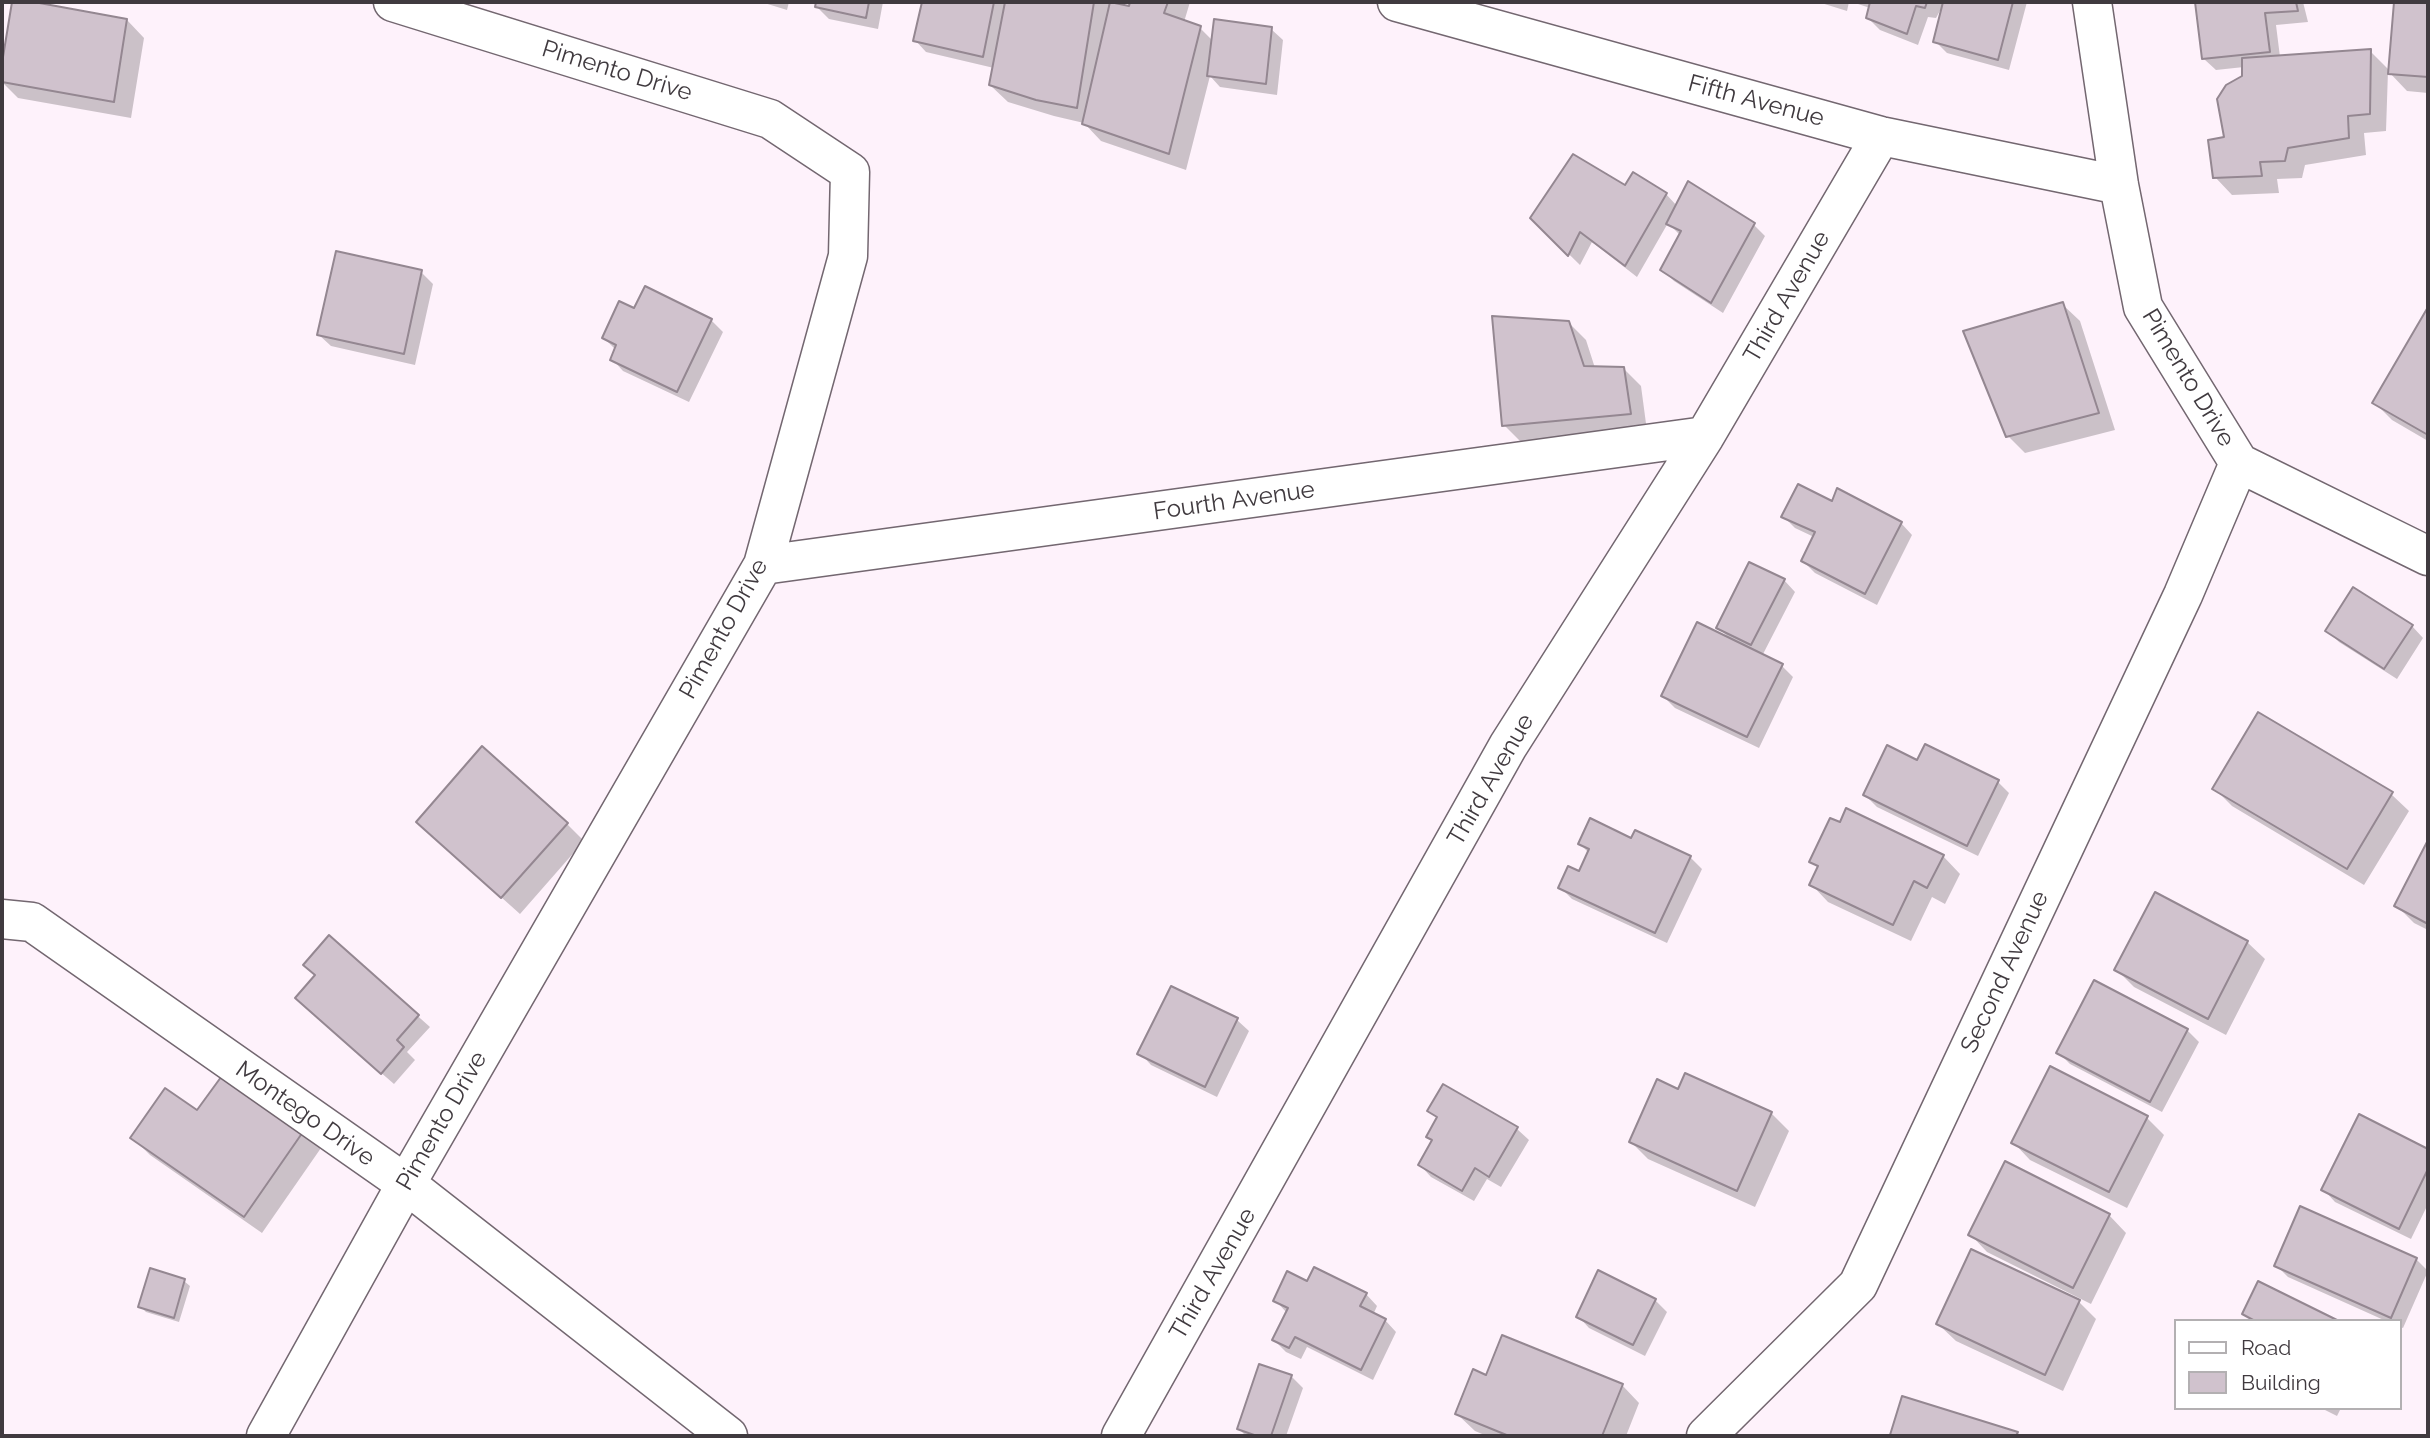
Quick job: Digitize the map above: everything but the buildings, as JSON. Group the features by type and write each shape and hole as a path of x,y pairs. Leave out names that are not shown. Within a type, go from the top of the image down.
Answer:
{"street":[{"name":"Pimento Drive","path":"266,1436 406,1184 763,565 848,256 850,172 770,119 393,2"},
{"name":"Fifth Avenue","path":"1397,2 1881,136 2119,186"},
{"name":"Pimento Drive","path":"2092,2 2119,186 2143,307 2239,463 2428,556"},
{"name":"Third Avenue","path":"1121,1436 1508,747 1705,436 1881,136"},
{"name":"Fourth Avenue","path":"763,565 1705,436"},
{"name":"Second Avenue","path":"1706,1436 1858,1285 2183,595 2239,463"},
{"name":"Montego Drive","path":"2,919 32,922 406,1184 728,1436"}]}
